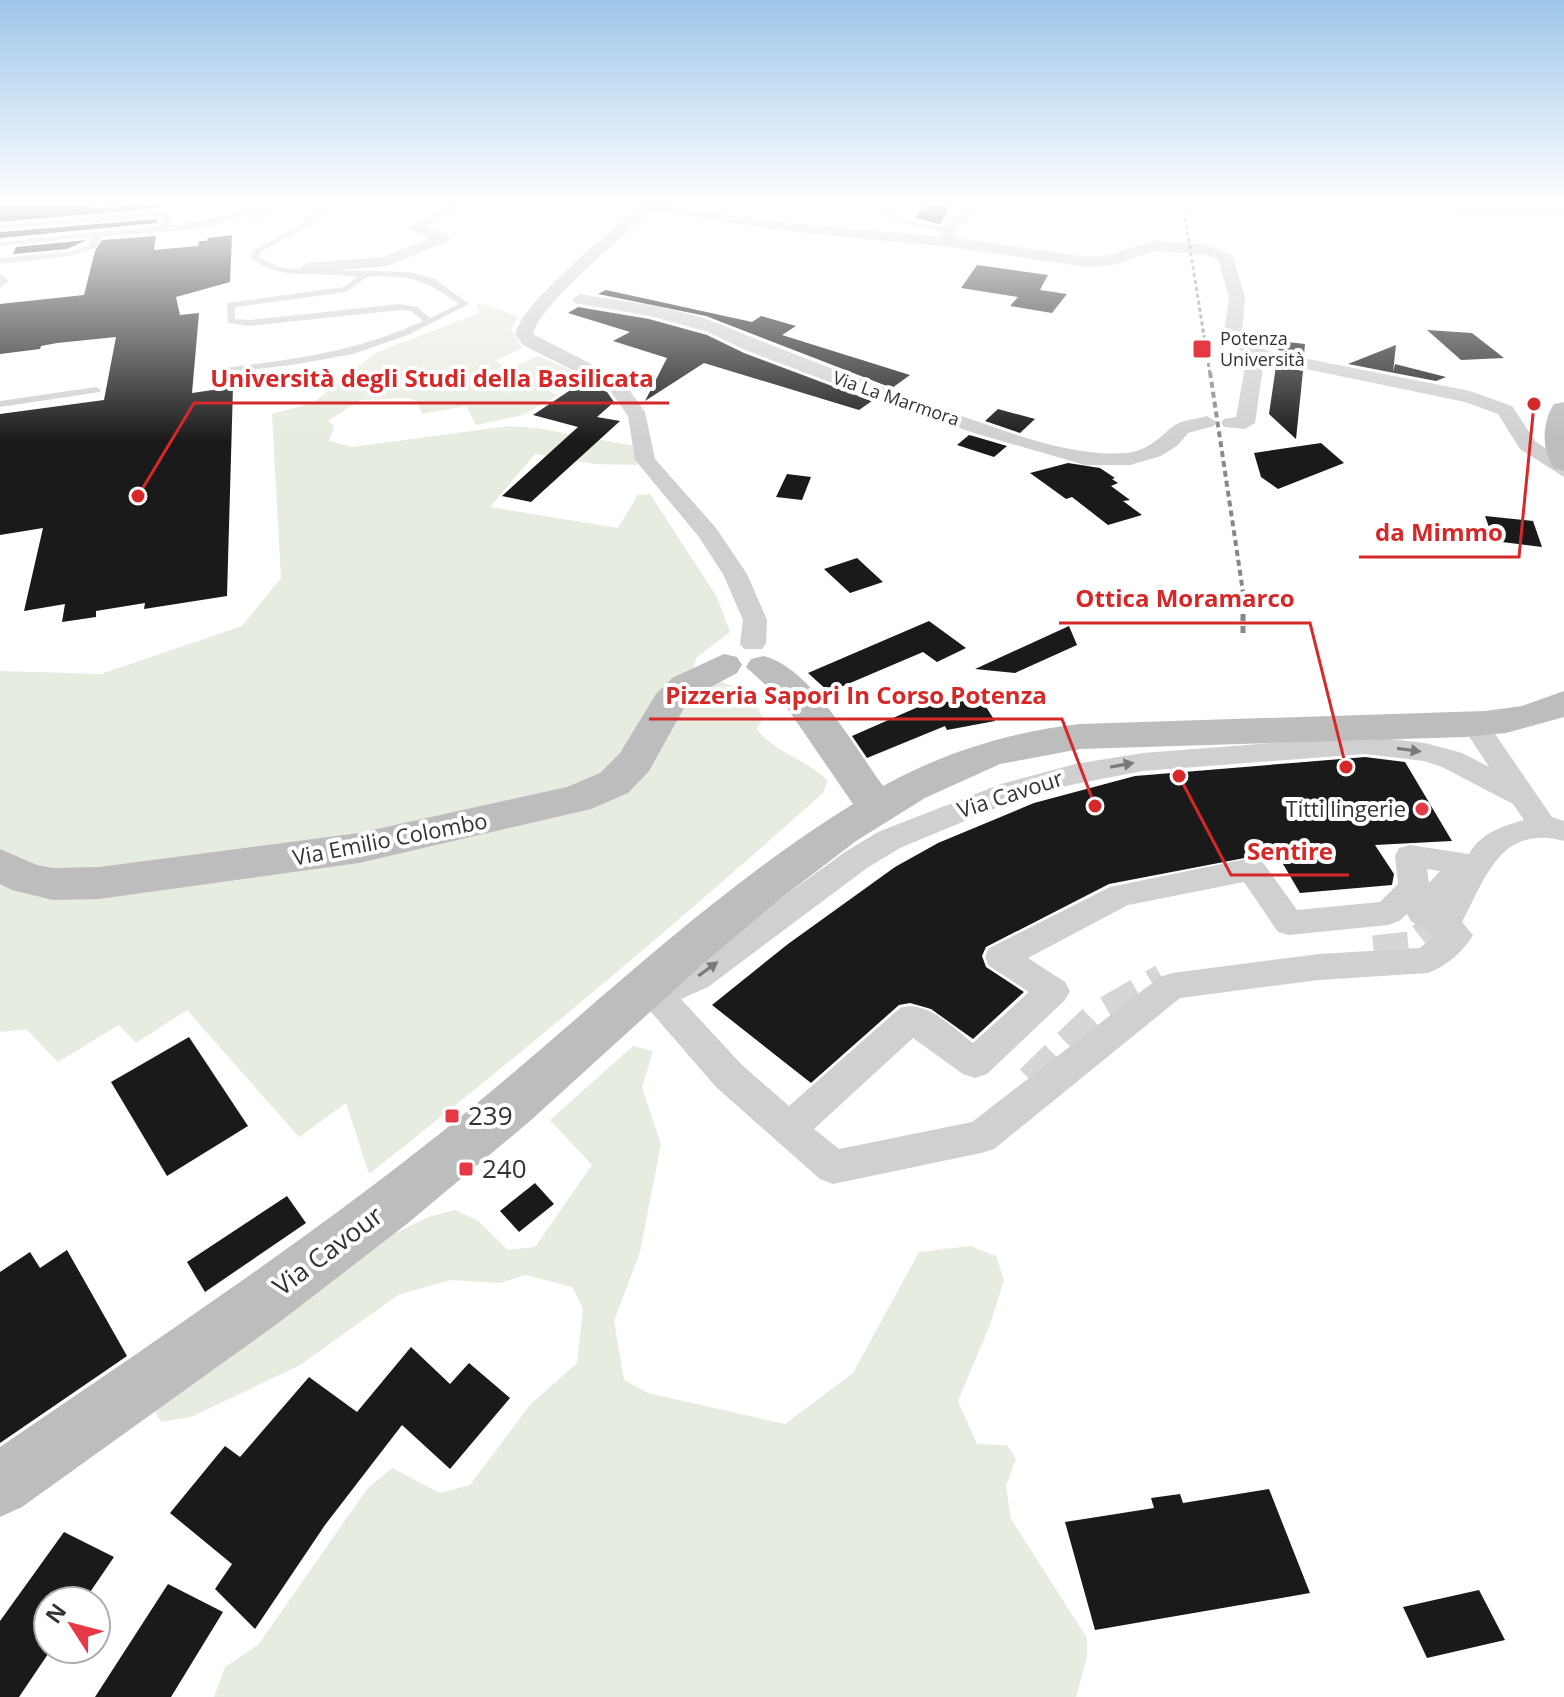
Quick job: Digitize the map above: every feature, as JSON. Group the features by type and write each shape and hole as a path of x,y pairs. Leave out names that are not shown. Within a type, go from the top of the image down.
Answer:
{"main road":[{"path":"1564,410 1559,419 1559,446 1564,462"},
{"path":"747,659 794,691 876,806"},
{"name":"Via Emilio Colombo","path":"0,864 27,879 53,884 99,883 359,848 577,799 614,783 635,762 669,702 685,686 747,659"},
{"name":"Via Cavour","path":"0,1485 267,1296 406,1192 645,992 751,897 876,806 925,780 988,755 1042,740 1117,733 1474,724 1546,712 1564,703"}],"street":[{"path":"562,283 552,298 525,324 524,334 529,341 615,384 638,416 645,460 708,533 735,574 755,620 747,659"},
{"path":"1233,283 1237,298 1233,333 1247,347 1263,355 1496,405 1510,416 1527,445 1564,471"},
{"name":"Via La Marmora","path":"580,299 651,311 714,328 751,346 872,391 981,429 1085,459 1106,460 1142,455 1171,441 1190,424 1207,422"},
{"path":"1231,423 1245,423 1254,367 1263,355"},
{"name":"Via Cavour","path":"1474,724 1521,796 1553,828"},
{"name":"Via Cavour","path":"645,992 665,991 696,978 856,860 889,840 1011,791 1075,774 1143,762 1365,745 1425,752 1452,760 1521,796"},
{"path":"1445,923 1488,847 1509,835 1553,828"},
{"path":"1410,856 1464,863 1422,913 1457,935 1428,960 1319,967 1172,986 981,1137 833,1167 788,1130 912,1018 975,1063 1053,991 1001,957 1121,895 1135,892 1251,869 1289,923 1388,913 1414,887 1410,856"},
{"path":"645,992 729,1076 782,1123"}],"lane":[{"path":"346,289 358,283"},
{"path":"391,283 230,305 231,321 249,323 400,307 414,309 430,322"},
{"path":"216,367 272,364 365,348 465,304 435,283"},
{"path":"0,402 95,385"}],"shaded area":[{"path":"477,304 519,317 511,328 522,348 495,361 510,368 538,356 580,374 547,390 558,395 523,415 476,425 466,406 422,414 417,402 410,398 360,400 328,421 334,426 329,441 353,447 509,426 537,428 634,446 637,465 595,464 535,454 490,507 618,528 638,495 650,494 717,597 730,632 696,658 694,667 714,680 748,694 763,718 757,729 764,737 828,781 823,793 655,939 485,1082 369,1174 346,1103 299,1137 187,1010 136,1043 119,1025 58,1062 26,1029 0,1032 0,671 101,674 242,626 281,578 272,414 313,403 375,353 479,313"},
{"path":"633,1046 653,1051 642,1088 661,1144 640,1252 614,1321 624,1380 648,1393 785,1424 853,1373 919,1252 970,1246 996,1256 1004,1280 990,1325 958,1401 977,1444 1007,1445 1016,1459 1006,1486 1011,1519 1087,1638 1087,1656 1076,1697 214,1697 225,1667 258,1645 367,1489 392,1468 440,1493 470,1485 530,1405 577,1363 583,1308 572,1287 525,1275 500,1283 450,1280 398,1295 300,1365 191,1417 161,1422 149,1402 351,1255 428,1217 455,1210 477,1220 508,1250 535,1247 592,1165 550,1120"}],"building":[{"path":"87,283 226,283 176,297 180,315 199,313 192,393 233,387 227,596 144,609 145,603 96,611 96,617 62,622 65,604 24,611 43,528 0,535 0,414 104,400 116,337 57,343 41,346 40,349 0,354 0,304 84,295"},
{"path":"964,283 1044,283 1040,290 1067,294 1052,313 1010,306 1018,297 961,288"},
{"path":"606,290 752,322 761,316 796,326 782,335 910,375 892,388 706,316 598,294"},
{"path":"578,307 649,319 707,335 744,353 872,401 859,410 704,363 645,401 667,358 613,341 630,332 568,313"},
{"path":"1427,330 1472,333 1504,358 1461,360"},
{"path":"1279,341 1305,344 1304,355 1278,350"},
{"path":"1396,345 1393,372 1395,364 1446,377 1436,381 1348,364"},
{"path":"1276,366 1303,371 1296,439 1269,414"},
{"path":"581,383 607,392 614,402 597,417 620,421 531,502 502,496 578,427 533,415"},
{"path":"998,409 1035,419 1020,433 985,421"},
{"path":"969,435 1007,446 994,457 957,445"},
{"path":"1321,443 1344,463 1278,489 1261,477 1254,453"},
{"path":"1068,463 1100,468 1115,478 1112,479 1118,483 1111,486 1130,500 1123,501 1142,515 1108,525 1072,497 1066,499 1030,473"},
{"path":"787,474 811,477 802,500 776,497"},
{"path":"1485,516 1533,521 1542,547 1494,541"},
{"path":"857,558 883,582 850,593 824,569"},
{"path":"929,621 966,648 937,662 923,652 829,692 808,673"},
{"path":"1069,626 1077,645 1015,673 975,669"},
{"path":"979,696 995,721 947,730 945,726 867,758 852,736 918,707"},
{"path":"1365,757 1405,762 1452,841 1375,845 1394,874 1392,885 1300,893 1276,852 1109,884 986,947 982,956 986,967 1024,992 973,1039 931,1009 910,1003 899,1005 811,1083 712,1005 788,944 895,867 938,843 1034,803 1135,776"},
{"path":"189,1037 248,1126 167,1176 111,1082"},
{"path":"535,1183 554,1204 519,1232 500,1211"},
{"path":"287,1196 306,1223 205,1292 187,1262"},
{"path":"67,1250 127,1356 0,1443 0,1272 30,1252 40,1268"},
{"path":"411,1347 450,1384 469,1363 510,1398 450,1469 402,1425 325,1525 255,1629 215,1589 232,1564 170,1513 225,1446 240,1457 309,1377 357,1412"},
{"path":"1269,1489 1310,1593 1095,1630 1065,1522 1154,1508 1151,1498 1180,1494 1183,1503"},
{"path":"64,1532 114,1557 95,1585 32,1585 32,1665 41,1665 19,1697 0,1697 0,1621"},
{"path":"168,1584 223,1612 171,1697 95,1697"},
{"path":"1479,1590 1505,1640 1427,1658 1403,1607"}],"tunnel":[{"path":"1374,953 1411,949 1445,923"},
{"path":"1032,1082 1096,1020 1164,981"}],"railway":[{"path":"1196,283 1210,374"},
{"path":"1210,372 1243,592"},
{"path":"1243,592 1243,633"}],"place":[{"name":"Potenza Università","path":"1202,349"},
{"name":"da Mimmo","path":"1534,404"},
{"name":"Università degli Studi della Basilicata","path":"138,496"},
{"name":"Ottica Moramarco","path":"1346,767"},
{"name":"Sentire","path":"1179,776"},
{"name":"Pizzeria Sapori In Corso Potenza","path":"1095,806"},
{"name":"Titti lingerie","path":"1422,809"},
{"name":"239","path":"452,1116"},
{"name":"240","path":"466,1169"}]}
